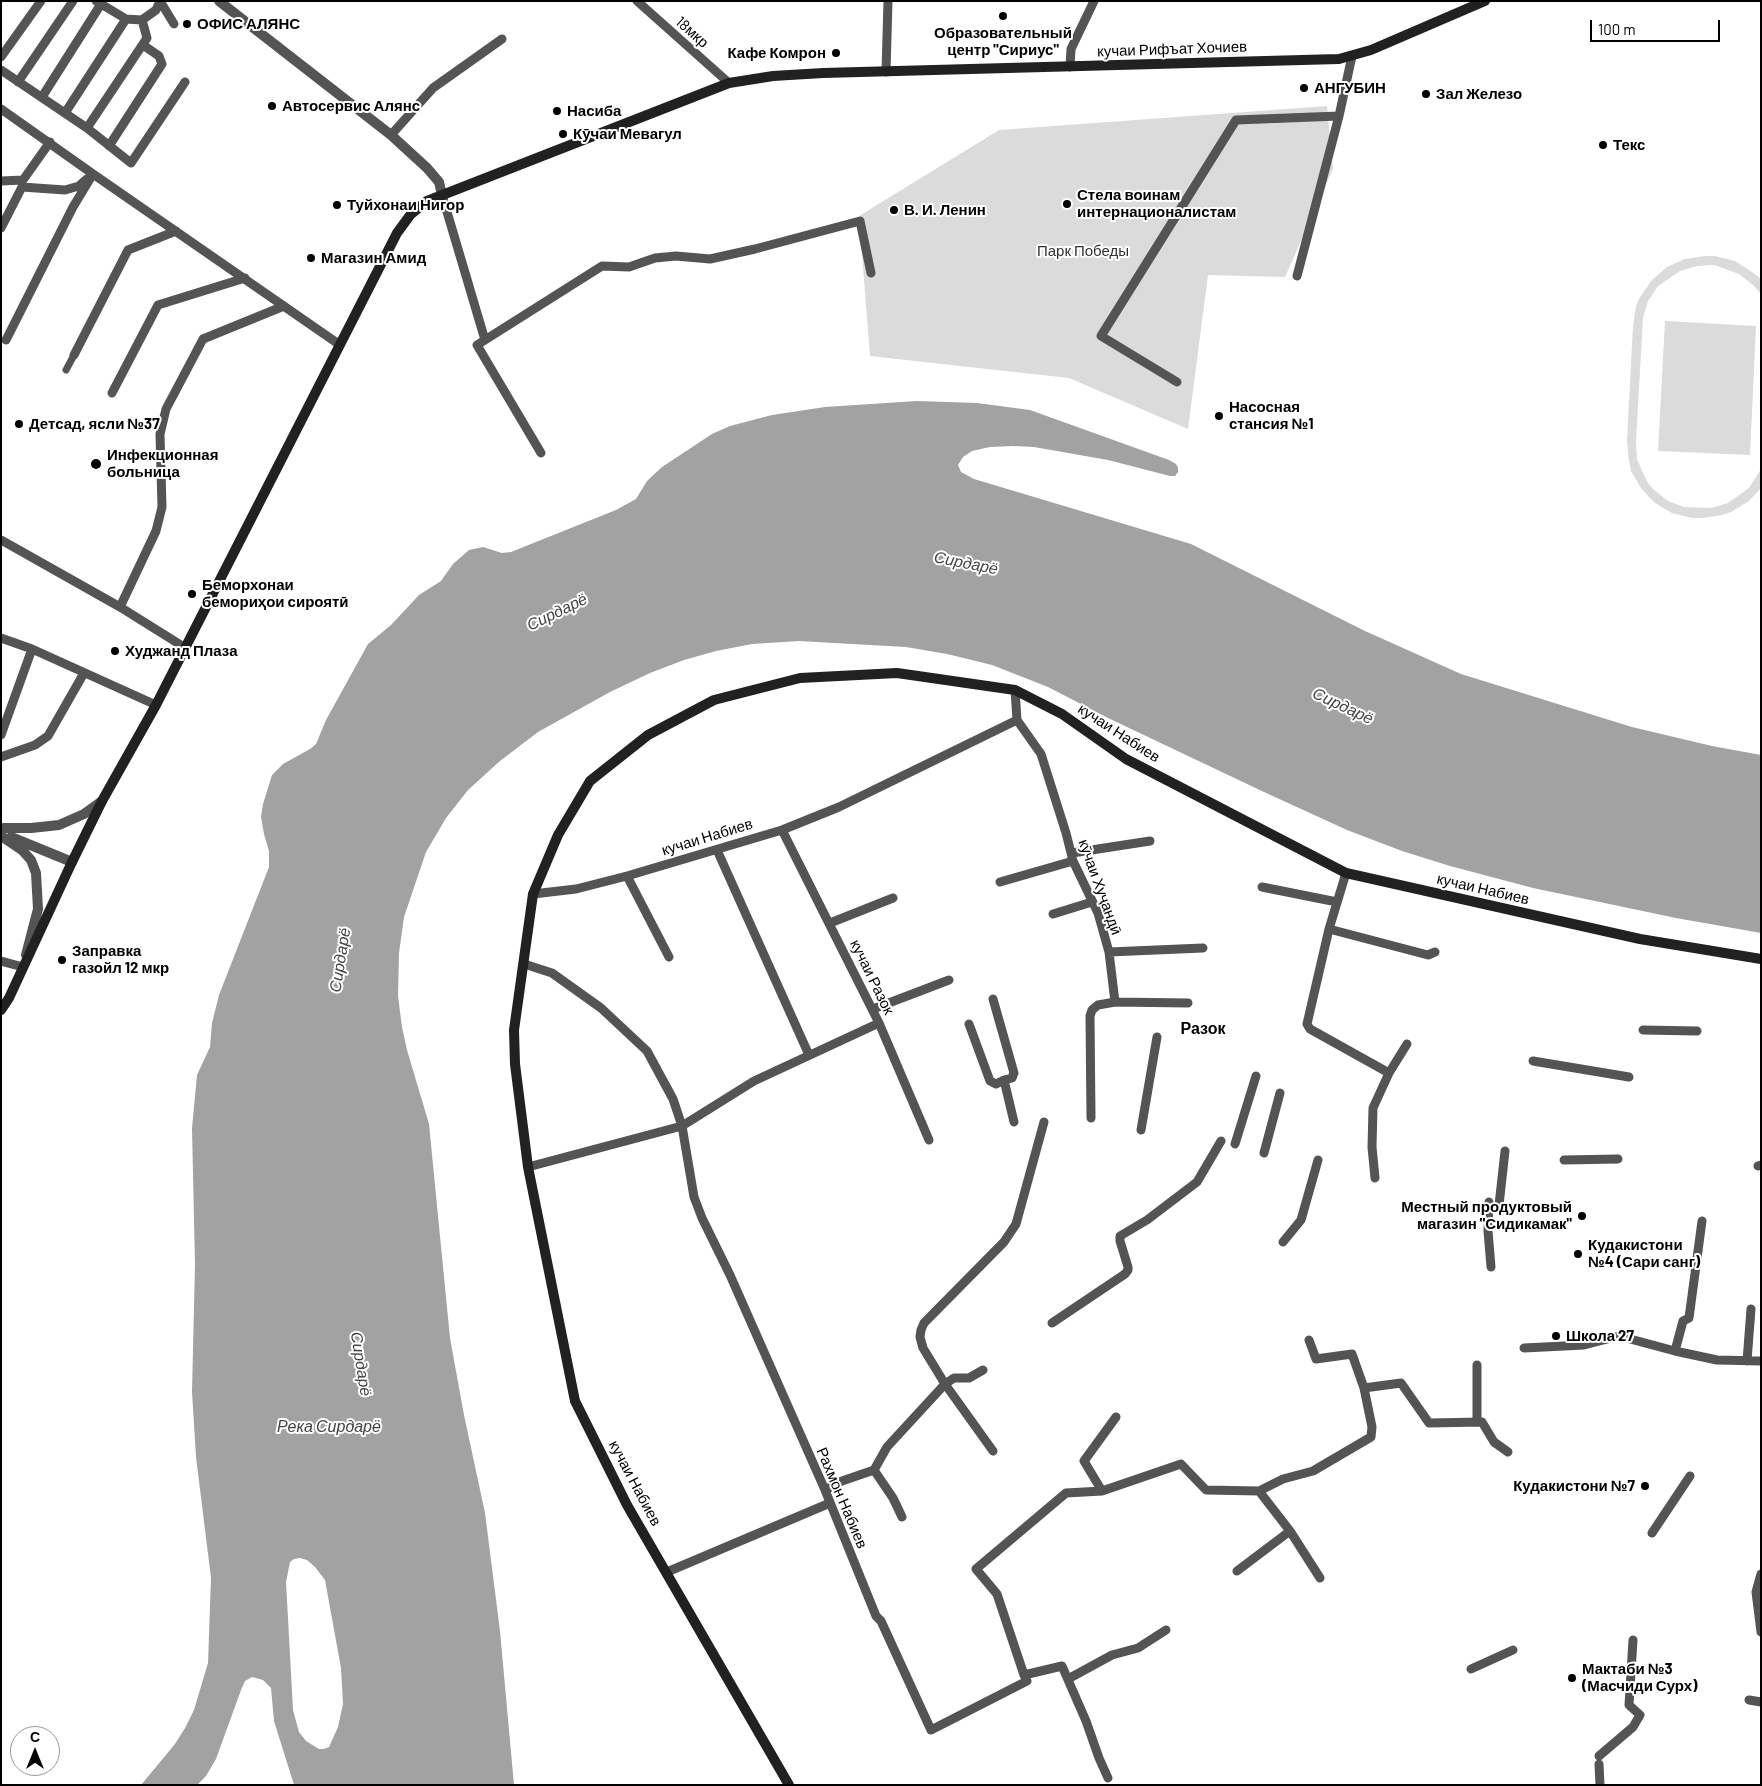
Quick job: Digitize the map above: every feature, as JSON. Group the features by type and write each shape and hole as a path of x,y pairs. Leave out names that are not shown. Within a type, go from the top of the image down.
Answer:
{"main road":[{"name":"кучаи Рифъат Хочиев","path":"1,1010 9,998 102,801 156,705 184,646 397,233 411,214 427,201 729,83 773,76 823,73 1339,59 1371,50 1485,1"},
{"name":"кучаи Набиев","path":"789,1785 627,1505 575,1401 528,1167 515,1064 514,1030 533,894 558,835 590,781 648,735 714,700 800,678 897,673 1015,690 1062,714 1126,759 1346,873 1640,940 1761,959"}],"street":[{"path":"1,57 41,1"},
{"path":"18,82 73,1"},
{"path":"42,97 98,3 126,19 142,20 156,10 160,1 174,24"},
{"path":"219,1 391,135 427,168 439,182 485,340"},
{"name":"18мкр","path":"637,1 729,83"},
{"path":"886,72 888,1"},
{"path":"1070,67 1071,49 1094,1"},
{"path":"65,113 126,19"},
{"path":"87,128 147,38 142,20"},
{"path":"391,135 433,88 502,39"},
{"path":"109,146 162,64 159,56 143,45"},
{"path":"1297,276 1339,116 1352,56"},
{"path":"1,70 87,128 131,163 185,82"},
{"path":"1,109 340,344"},
{"path":"1177,382 1100,336 1236,120 1339,116"},
{"path":"1,181 22,180 50,142"},
{"path":"1,228 22,187 55,190 72,188 86,181 93,174"},
{"path":"6,340 73,207 93,174"},
{"path":"541,453 477,345 602,266 629,266 655,258 676,256 710,259 860,221 871,274"},
{"path":"66,370 128,250 176,231"},
{"path":"112,393 158,305 245,278"},
{"path":"120,607 156,531 162,507 160,434 166,409 203,340 284,306"},
{"path":"1,540 120,607 184,646"},
{"path":"1,638 32,649 156,705"},
{"path":"1,734 32,649"},
{"path":"1,757 35,745 48,736 84,673"},
{"path":"1015,690 1017,720"},
{"name":"кучаи Набиев","path":"533,894 576,889 627,876 782,830 839,807 1017,720"},
{"name":"кӯчаи Хуҷандӣ","path":"1017,720 1041,754 1072,857 1098,913 1109,952 1115,1002"},
{"path":"1,828 31,828 59,824 84,814 102,801"},
{"name":"кучаи Разок","path":"782,830 873,1009 929,1140"},
{"path":"1,834 72,862"},
{"path":"1,834 22,850 31,860 36,873 38,910 23,967 1,961"},
{"path":"1000,882 1072,857 1150,841"},
{"path":"717,850 809,1055"},
{"path":"1346,873 1329,929 1307,1024 1310,1029 1389,1073"},
{"path":"627,876 669,957"},
{"path":"1262,887 1337,902"},
{"path":"830,923 893,898"},
{"path":"1053,914 1092,902"},
{"path":"1329,929 1428,955 1436,952"},
{"path":"1109,952 1203,948"},
{"path":"524,964 552,973 601,1008 647,1051 673,1099 682,1126"},
{"path":"873,1009 949,980"},
{"path":"968,1024 992,1084 1012,1078 1014,1073 994,999"},
{"path":"1091,1118 1090,1016 1092,1010 1098,1005 1115,1002 1188,1002"},
{"path":"528,1167 682,1126 754,1081 879,1023"},
{"path":"1643,1030 1697,1031"},
{"path":"1141,1130 1157,1037"},
{"path":"1375,1178 1372,1147 1373,1108 1389,1073 1407,1044"},
{"path":"1533,1061 1629,1077"},
{"path":"1234,1144 1256,1076"},
{"path":"1004,1080 1014,1122"},
{"path":"1264,1153 1280,1093"},
{"path":"993,1450 945,1384 923,1348 920,1338 921,1330 924,1323 1004,1242 1016,1224 1044,1122"},
{"name":"Рахмон Набиев","path":"682,1126 694,1197 702,1218 730,1275 825,1490 876,1616 881,1621 931,1730 1028,1681 1024,1675"},
{"path":"1052,1323 1125,1274 1128,1266 1120,1236 1148,1220 1197,1182 1221,1141"},
{"path":"1499,1205 1505,1151"},
{"path":"1564,1160 1618,1159"},
{"path":"1283,1242 1301,1220 1318,1160"},
{"path":"1489,1202 1488,1231 1491,1266"},
{"path":"1675,1351 1684,1321 1689,1318 1702,1221"},
{"path":"1747,1361 1751,1309"},
{"path":"1524,1348 1584,1345 1619,1336 1717,1360 1761,1361"},
{"path":"1108,1778 1098,1758 1086,1721 1062,1666 1024,1675 997,1594 976,1569 1066,1493 1102,1491 1181,1464 1206,1490 1259,1491 1283,1479 1313,1471 1371,1437 1372,1427 1364,1388 1352,1354 1316,1359 1310,1340"},
{"path":"1476,1422 1477,1365"},
{"path":"825,1490 842,1481 874,1470 887,1447 945,1384 954,1378 969,1378 983,1370"},
{"path":"1364,1388 1402,1383 1429,1423 1482,1422 1494,1442 1508,1452"},
{"path":"1102,1491 1084,1461 1116,1418"},
{"path":"874,1470 893,1498 902,1517"},
{"path":"1652,1533 1690,1476"},
{"path":"1259,1491 1290,1531 1320,1578"},
{"path":"667,1572 830,1503"},
{"path":"1237,1571 1290,1531"},
{"path":"1761,1574 1756,1592 1761,1632"},
{"path":"1068,1680 1112,1655 1138,1648 1166,1630"},
{"path":"1600,1785 1599,1760 1633,1727 1640,1715 1629,1705 1633,1640"},
{"path":"1471,1669 1513,1650"},
{"path":"1749,1700 1761,1702"}],"green space":[{"name":"Парк Победы","path":"1327,106 1333,169 1285,277 1208,275 1188,429 1069,378 870,356 859,216 999,130"},
{"path":"1715,256 1735,261 1752,272 1761,279 1761,294 1739,274 1714,265 1697,266 1680,271 1658,286 1648,301 1643,318 1636,441 1637,459 1648,483 1654,490 1668,501 1684,507 1711,508 1728,503 1749,488 1761,469 1761,488 1749,501 1731,512 1722,515 1692,518 1672,513 1655,503 1641,488 1631,471 1627,441 1633,326 1636,306 1652,280 1667,267 1685,259"},
{"path":"1665,321 1756,326 1750,455 1658,451"}],"water":[{"name":"Река Сирдарё","path":"917,401 977,403 1030,410 1169,460 1176,464 1178,468 1175,476 1108,460 1034,447 1013,446 990,447 972,451 963,457 958,465 961,472 974,479 1191,544 1365,631 1461,674 1632,727 1712,746 1761,755 1761,933 1676,918 1533,888 1402,851 1347,830 1264,792 1108,718 1048,687 992,665 947,654 906,647 799,641 752,644 684,660 650,673 610,692 538,732 500,761 468,790 446,818 426,852 404,917 399,953 398,996 402,1027 429,1124 450,1338 485,1513 500,1631 514,1785 294,1785 274,1721 271,1688 263,1680 252,1677 245,1681 241,1690 216,1759 206,1776 197,1785 141,1785 175,1744 185,1728 194,1710 208,1663 211,1578 196,1457 192,1392 195,1264 192,1128 197,1075 210,1047 212,1023 219,995 269,867 269,851 261,817 272,775 283,764 316,744 326,720 368,644 391,625 419,595 441,581 453,564 469,550 483,547 502,553 511,552 616,510 636,499 647,481 662,467 712,434 730,426 772,415 825,407","holes":["300,1558 307,1560 325,1580 341,1668 343,1704 338,1727 329,1747 324,1749 319,1749 306,1741 299,1732 293,1710 286,1582 290,1562"]}],"place":[{"name":"Образовательный центр \"Сириус\"","path":"1003,16"},
{"name":"ОФИС АЛЯНС","path":"187,24"},
{"name":"Кафе Комрон","path":"836,53"},
{"name":"АНГУБИН","path":"1304,88"},
{"name":"Зал Железо","path":"1426,94"},
{"name":"Автосервис Алянс","path":"272,106"},
{"name":"Насиба","path":"557,111"},
{"name":"Кӯчаи Мевагул","path":"563,134"},
{"name":"Текс","path":"1603,145"},
{"name":"Стела воинам интернационалистам","path":"1067,204"},
{"name":"Туйхонаи Нигор","path":"337,205"},
{"name":"В. И. Ленин","path":"894,210"},
{"name":"Магазин Амид","path":"311,258"},
{"name":"Насосная стансия №1","path":"1219,416"},
{"name":"Детсад, ясли №37","path":"19,424"},
{"name":"Инфекционная больница","path":"96,464"},
{"name":"Беморхонаи бемориҳои сироятӣ","path":"192,594"},
{"name":"Худжанд Плаза","path":"115,651"},
{"name":"Заправка газойл 12 мкр","path":"62,960"},
{"name":"Местный продуктовый магазин \"Сидикамак\"","path":"1582,1216"},
{"name":"Кудакистони №4 (Сари санг)","path":"1578,1254"},
{"name":"Школа 27","path":"1556,1336"},
{"name":"Кудакистони №7","path":"1645,1486"},
{"name":"Мактаби №3 (Масчиди Сурх)","path":"1572,1678"}],"district":[{"name":"Разок","path":"1203,1029"}],"water label":[{"name":"Сирдарё","path":"966,563"},
{"name":"Сирдарё","path":"557,612"},
{"name":"Сирдарё","path":"1343,706"},
{"name":"Сирдарё","path":"340,960"},
{"name":"Сирдарё","path":"361,1364"}]}
